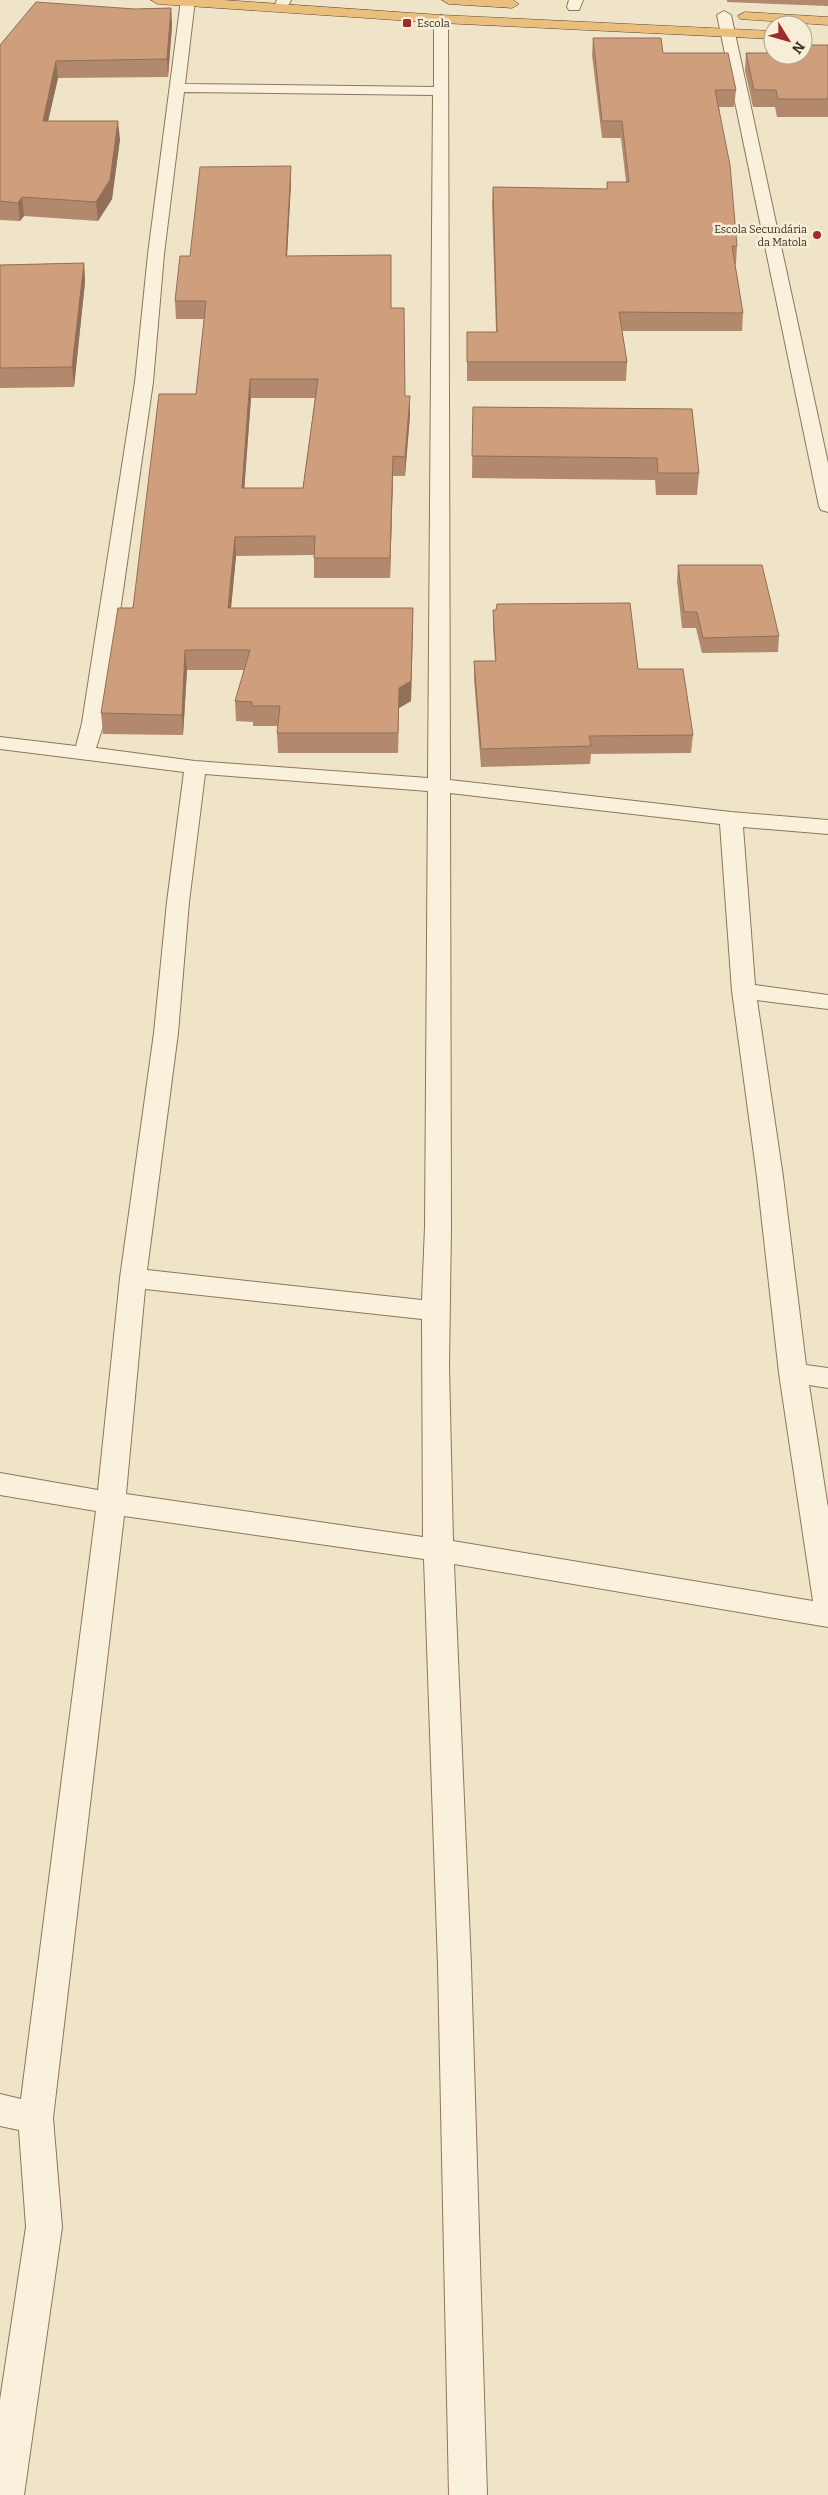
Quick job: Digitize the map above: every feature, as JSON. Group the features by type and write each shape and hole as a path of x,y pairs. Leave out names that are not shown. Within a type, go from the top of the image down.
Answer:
{"highway":[{"path":"158,0 283,4 441,19 763,35"},
{"path":"449,0 526,4"},
{"path":"555,6 575,4 593,8"},
{"path":"706,14 828,21"}],"street":[{"path":"84,753 93,723 122,515 144,382 156,254 178,88 187,1"},
{"path":"724,15 726,33 828,506"},
{"path":"441,19 438,1227 434,1311 439,1550 460,2109 468,2495"},
{"path":"178,88 441,91"},
{"path":"0,743 195,767 438,785 828,827"},
{"path":"5,2495 44,2227 36,2118 111,1503 133,1278 166,1033 178,902 195,767"},
{"path":"731,818 744,991 770,1177 793,1373 828,1603"},
{"path":"744,991 828,1002"},
{"path":"133,1278 434,1311"},
{"path":"793,1373 828,1378"},
{"path":"0,1484 111,1503 439,1550 828,1615"},
{"path":"0,2110 36,2118"}],"building":[{"path":"36,2 135,9 171,8 167,59 56,61 43,121 118,121 110,180 96,202 22,197 18,203 0,201 0,45"},
{"path":"593,38 661,38 663,53 728,53 736,90 715,90 730,165 737,246 732,246 743,313 619,312 627,362 467,362 467,332 497,332 493,187 607,189 607,182 629,182 622,121 602,121"},
{"path":"813,45 828,45 828,99 778,99 776,90 754,90 746,53 763,53 763,65 813,65"},
{"path":"291,166 286,256 391,255 391,308 404,308 405,396 410,396 405,457 393,456 390,558 314,558 315,536 235,537 228,608 413,608 411,681 399,688 398,733 277,733 280,706 252,706 252,702 235,701 250,650 185,650 182,715 101,713 118,608 133,608 159,394 196,394 206,301 175,301 180,256 190,256 200,167","holes":["250,379 318,379 303,488 242,488"]},
{"path":"84,263 72,367 0,368 0,265"},
{"path":"473,407 692,409 699,473 658,473 657,458 472,456"},
{"path":"678,565 762,565 779,636 703,638 697,612 684,612"},
{"path":"630,603 638,669 683,669 693,735 589,736 591,746 481,749 474,661 496,661 493,610 496,610 497,604"}],"place":[{"name":"Escola","path":"407,23"},
{"name":"Escola Secundária da Matola","path":"817,235"}]}
